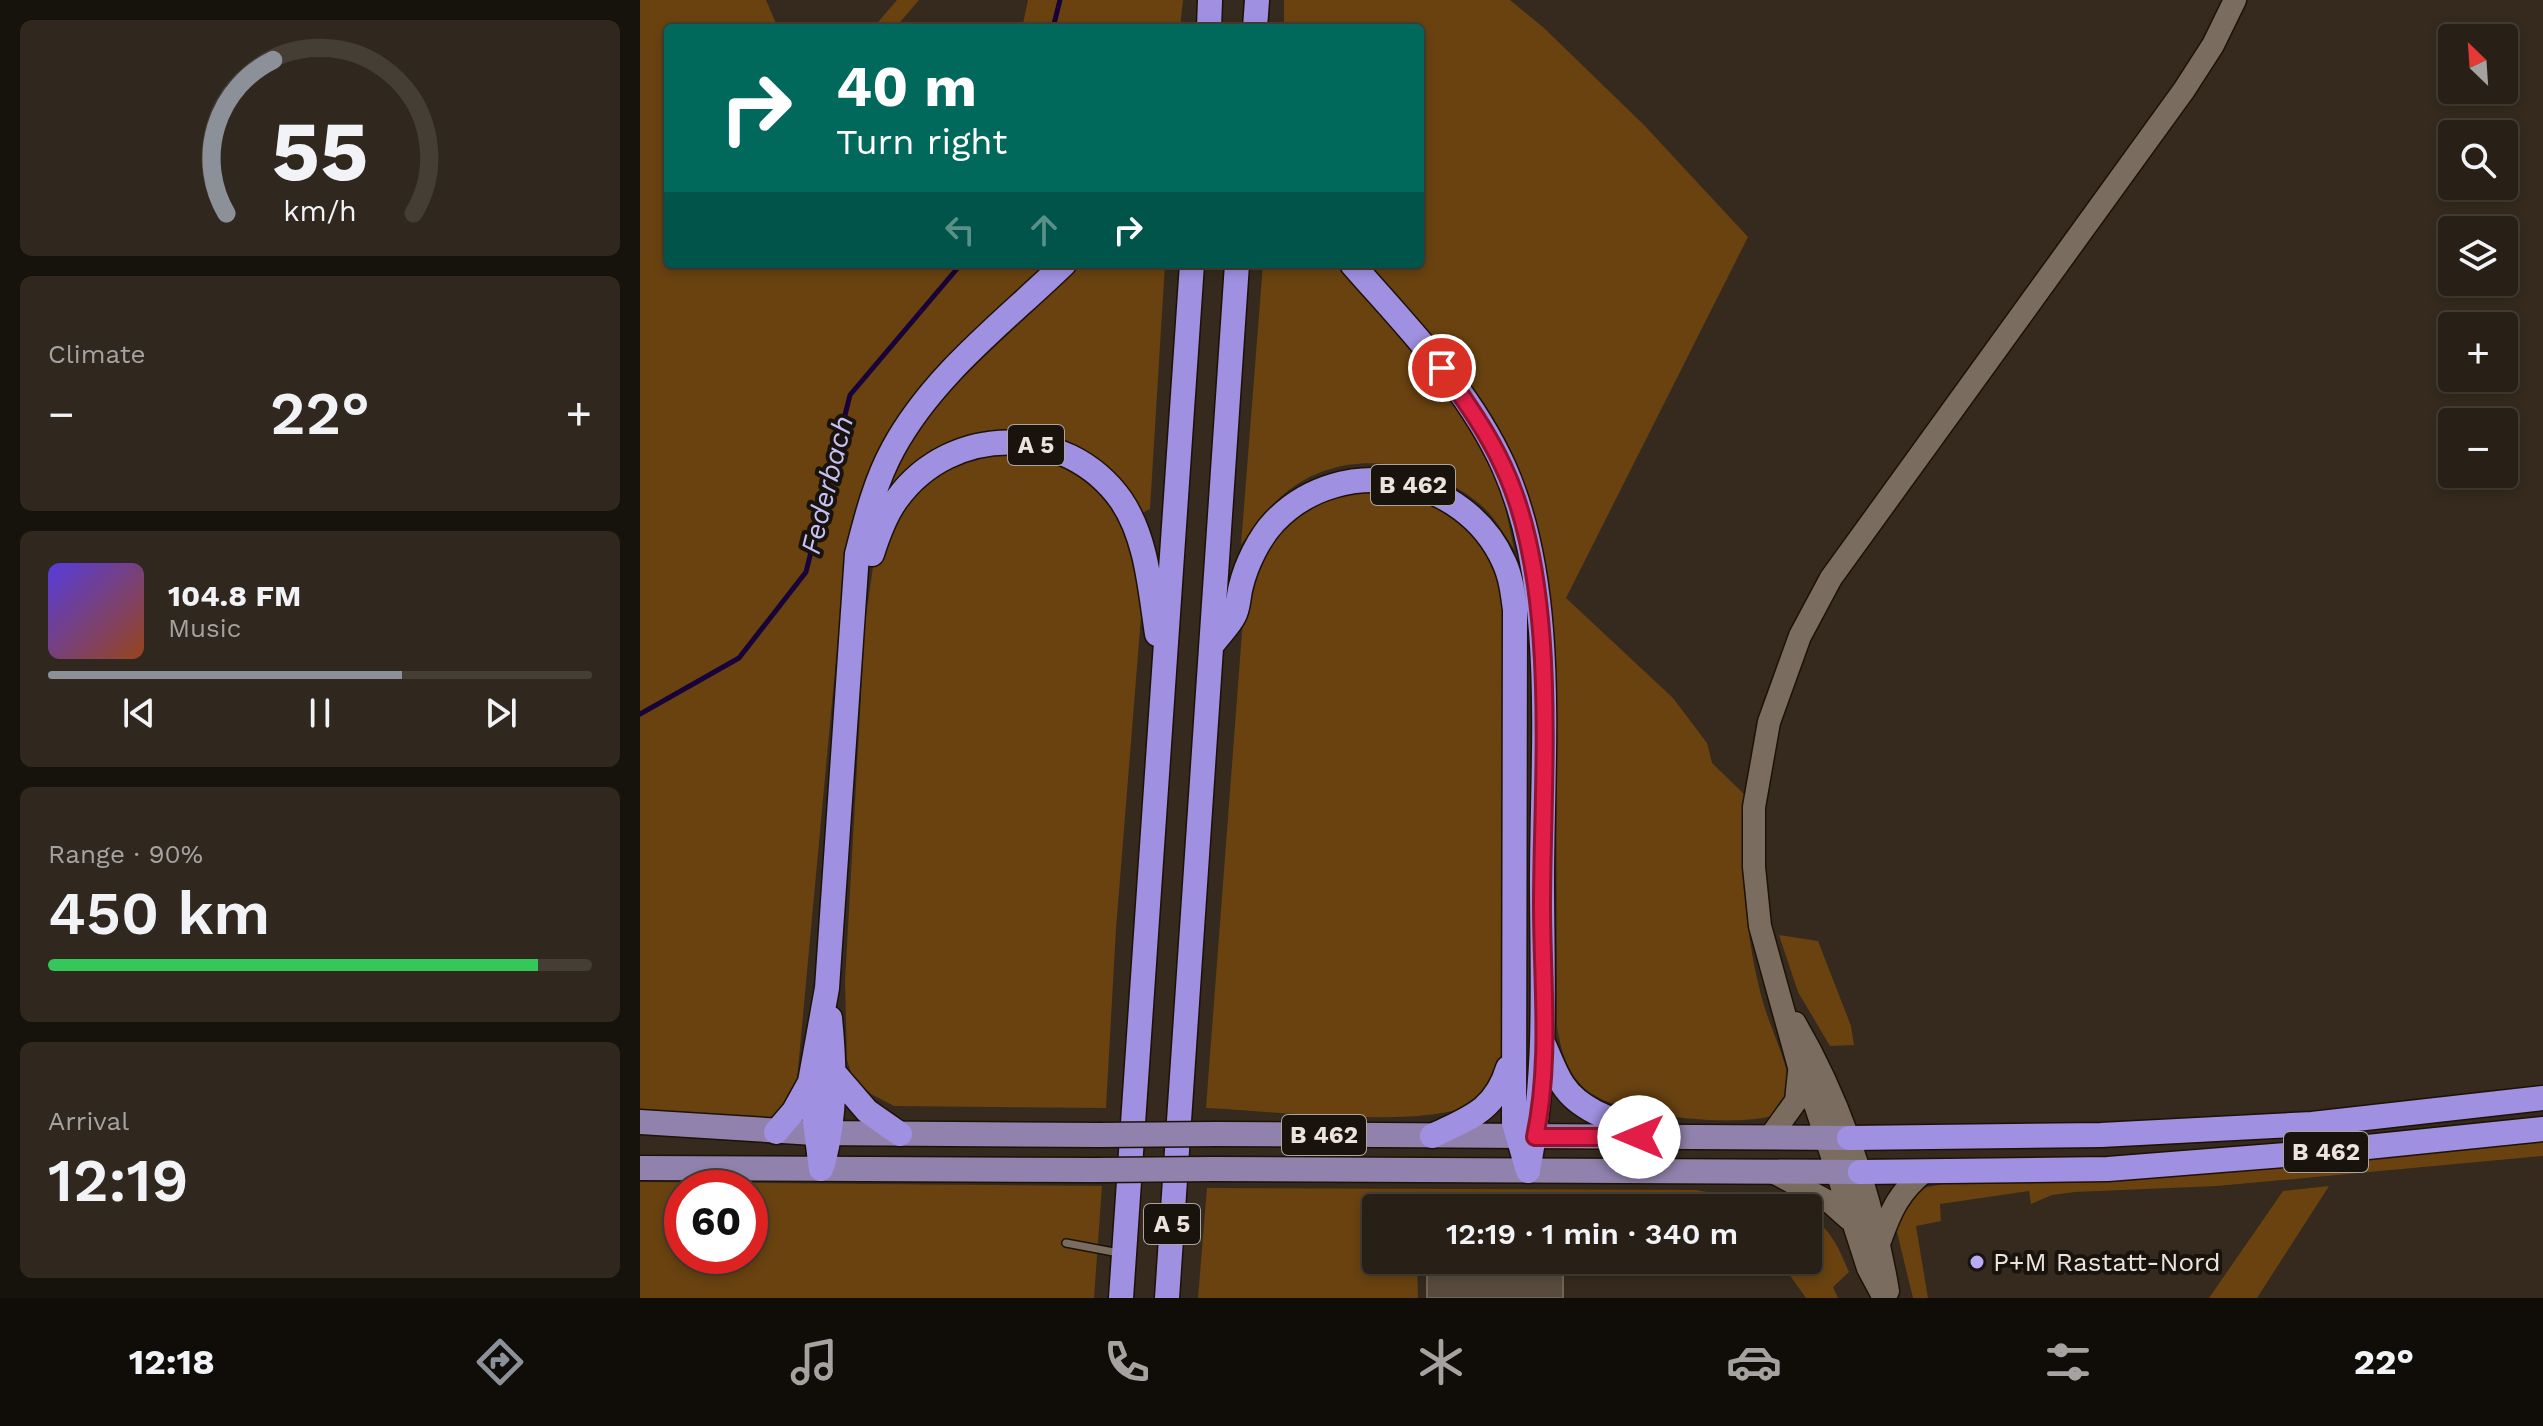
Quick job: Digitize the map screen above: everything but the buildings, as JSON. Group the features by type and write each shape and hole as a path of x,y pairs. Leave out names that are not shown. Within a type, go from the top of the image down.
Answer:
{"highway":[{"path":"1209,24 1210,0"},
{"path":"776,1132 794,1111 810,1082 827,988 857,554 870,505 892,451 928,397 1060,268"},
{"name":"A 5","path":"1121,1298 1192,268"},
{"name":"A 5","path":"1167,1298 1237,268"},
{"path":"1355,268 1442,368 1471,409 1504,468 1524,531 1538,607 1542,697 1542,1041 1539,1116 1526,1137"},
{"name":"A 5","path":"853,630 868,563 882,525 897,498 924,470 957,451 990,442 1019,442 1052,448 1080,459 1102,477 1122,501 1139,535 1164,686"},
{"name":"B 462","path":"1212,645 1236,614 1240,587 1250,560 1273,523 1298,501 1326,487 1354,480 1393,480 1427,488 1458,505 1486,534 1504,561 1515,610 1514,1123 1526,1137 1528,1171"},
{"path":"821,1169 823,1133 836,1075 827,988"},
{"path":"1542,1041 1563,1085 1576,1099 1589,1109 1661,1137"},
{"name":"B 462","path":"1432,1136 1483,1110 1497,1096 1515,1042"},
{"path":"836,1075 867,1111 900,1134"},
{"path":"810,1082 823,1133"},
{"name":"B 462","path":"1837,1137 2101,1135 2312,1124 2543,1098"},
{"name":"B 462","path":"1860,1172 2108,1169 2543,1129"}],"main road":[{"name":"B 462","path":"640,1122 776,1132 900,1134 1837,1137"},
{"name":"B 462","path":"640,1168 1860,1172"}],"street":[{"path":"1887,1298 1880,1241 1860,1172 1799,1067 1760,926 1754,867 1754,807 1769,722 1800,636 1831,578 2184,90 2213,45 2235,0"},
{"path":"1782,1001 1815,1058 1837,1137 1835,1172 1866,1271 1887,1298"},
{"path":"1770,1137 1796,1101 1799,1067"},
{"path":"1880,1241 1903,1188 1925,1171"},
{"path":"1773,1172 1831,1203 1851,1221"}],"lane":[{"path":"1066,1243 1125,1254"}],"shaded area":[{"path":"640,0 766,0 776,24 664,24 664,268 1043,268 940,368 846,551 797,1080 793,1095 785,1107 760,1121 640,1117"},
{"path":"897,0 919,0 898,24 876,24"},
{"path":"1028,0 1183,0 1180,24 1023,24"},
{"path":"1284,0 1510,0 1544,28 1644,125 1748,237 1566,598 1673,698 1707,743 1712,763 1745,795 1743,844 1750,943 1763,1004 1791,1091 1772,1116 1706,1120 1627,1108 1589,1092 1567,1062 1557,1027 1556,681 1547,598 1515,470 1365,268 1424,268 1424,24 1284,24"},
{"path":"1072,268 1165,268 1150,509 1140,514 1116,477 1077,450 1028,435 1002,433 977,435 933,453 884,501 916,427 949,385"},
{"path":"1263,268 1344,268 1403,335 1462,411 1492,466 1514,549 1486,509 1460,490 1437,477 1386,464 1336,467 1311,476 1282,496 1241,545"},
{"path":"981,452 1037,455 1082,474 1098,488 1123,525 1132,546 1143,592 1116,929 1106,1108 894,1106 871,1094 852,1076 847,1060 845,981 865,623 874,560 896,511 930,476"},
{"path":"1375,486 1426,499 1457,514 1480,539 1495,570 1505,603 1508,620 1504,1014 1497,1072 1487,1092 1479,1100 1458,1110 1427,1115 1348,1117 1206,1108 1244,606 1268,545 1288,519 1315,501"},
{"path":"1779,935 1818,941 1851,1026 1854,1045 1830,1046 1798,992"},
{"path":"2543,1141 2543,1156 2217,1186 2075,1192 2052,1195 2031,1204 2029,1191 1940,1204 1941,1221 1916,1226 1928,1298 1913,1298 1896,1228 1897,1212 1923,1188 1948,1183 2106,1179"},
{"path":"640,1182 664,1182 664,1274 768,1274 768,1183 1102,1186 1094,1298 640,1298"},
{"path":"2329,1186 2257,1298 2209,1298 2283,1191"},
{"path":"1207,1188 1696,1190 1718,1194 1362,1194 1362,1274 1417,1274 1418,1298 1198,1298"},
{"path":"1822,1226 1838,1247 1849,1272 1833,1287 1838,1298 1806,1298 1789,1274 1822,1274"}],"waterway":[{"name":"Federbach","path":"1054,24 1060,0"},
{"name":"Federbach","path":"640,714 739,658 806,572 850,395 958,268"}],"place":[{"name":"P+M Rastatt-Nord","path":"1977,1262"}],"route":[{"path":"1442,368 1471,409 1504,468 1524,531 1538,607 1542,712 1542,1041 1539,1116 1535,1137 1639,1137"}]}
